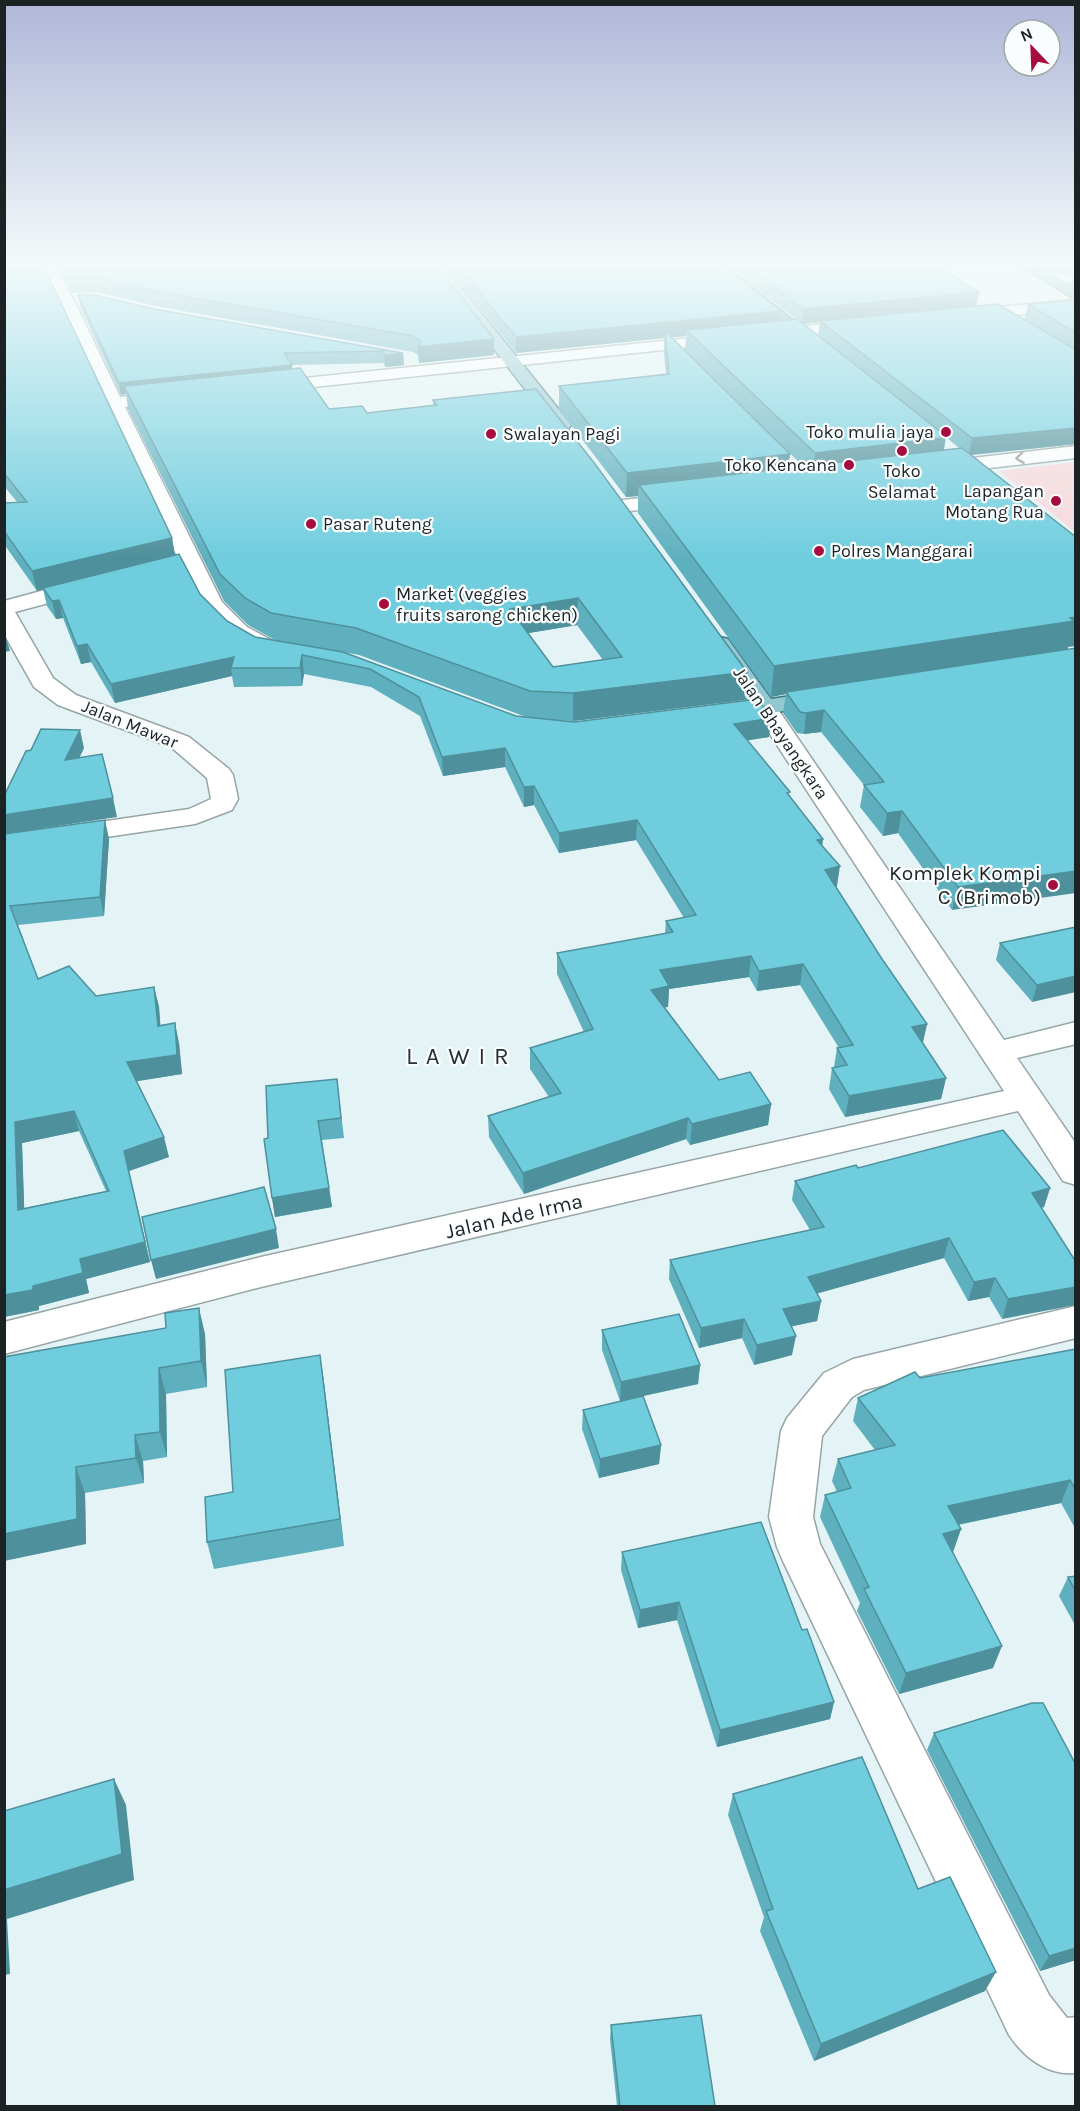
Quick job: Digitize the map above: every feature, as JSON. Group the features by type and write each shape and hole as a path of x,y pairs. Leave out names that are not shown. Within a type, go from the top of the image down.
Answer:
{"highway":[{"path":"946,450 983,480"}],"main road":[{"path":"515,363 575,442"},
{"path":"609,488 636,525"},
{"name":"Jalan Bhayangkara","path":"710,631 753,709"},
{"path":"753,709 856,693"}],"street":[{"path":"95,363 181,563 212,605 239,632 267,648 287,651"},
{"path":"437,363 459,366"},
{"path":"251,388 490,363"},
{"path":"113,403 194,394"},
{"path":"920,470 1076,452"},
{"path":"623,506 703,496"},
{"name":"Jalan Mawar","path":"4,844 195,816 222,804 225,799 220,775 180,742 67,700 43,682 4,610 105,581"},
{"name":"Jalan Bhayangkara","path":"753,709 1076,1172"},
{"path":"995,1053 1076,1034"},
{"name":"Jalan Ade Irma","path":"4,1338 261,1272 1025,1098"},
{"path":"1076,1322 844,1380 808,1420 802,1431 791,1517 800,1547 1029,2015 1052,2043 1066,2048 1076,2045"}],"shaded area":[{"name":"Lapangan Motang Rua","path":"1075,462 1075,532 999,471"}],"building":[{"path":"4,363 89,363 172,538 32,571 4,531 4,503 27,502 4,473"},
{"path":"109,363 290,363 292,365 119,383"},
{"path":"668,363 697,363 790,454 627,473 559,386 669,374"},
{"path":"720,363 852,363 946,436 941,436 943,438 815,453"},
{"path":"874,363 1076,363 1076,428 972,438"},
{"path":"300,368 329,409 362,406 367,413 437,405 433,400 536,389 595,464 747,672 573,693 530,691 356,628 271,613 245,598 220,574 124,386","holes":["578,598 622,657 553,667 510,609"]},
{"path":"962,448 1076,537 1076,617 1070,618 1074,621 774,666 639,485"},
{"path":"179,554 200,594 227,621 255,637 343,652 516,716 574,722 758,699 771,718 734,724 790,792 787,793 823,839 817,840 840,866 825,870 927,1024 912,1027 946,1078 849,1096 832,1068 847,1065 837,1048 853,1045 803,964 759,971 751,956 660,970 669,986 651,990 719,1080 750,1072 771,1104 692,1124 688,1118 523,1173 488,1116 561,1093 530,1048 593,1029 557,953 673,932 666,921 696,915 637,820 559,833 534,786 524,787 505,748 442,757 419,697 370,669 302,655 300,668 231,668 234,657 111,684 87,644 77,646 59,600 52,601 43,588"},
{"path":"1076,648 1076,871 958,887 902,811 887,813 864,785 884,782 824,710 800,712 786,692"},
{"path":"41,729 80,730 65,760 102,754 113,798 4,815 4,796 26,751 31,750"},
{"path":"105,820 100,897 10,906 38,979 69,966 96,996 154,987 158,1026 175,1023 177,1055 127,1062 164,1137 124,1151 145,1242 80,1259 83,1273 33,1286 33,1290 4,1295 4,834","holes":["74,1111 109,1191 18,1210 15,1122"]},
{"path":"1076,927 1076,976 1037,985 1000,943"},
{"path":"337,1079 341,1118 318,1121 329,1188 272,1198 264,1139 268,1138 266,1086"},
{"path":"1003,1130 1050,1188 1032,1193 1076,1262 1076,1287 1008,1299 995,1278 974,1282 949,1238 808,1277 821,1301 783,1309 796,1336 757,1345 744,1319 701,1328 670,1260 824,1227 795,1181 856,1165 858,1168"},
{"path":"264,1187 276,1229 151,1260 142,1217"},
{"path":"199,1308 201,1361 159,1368 160,1432 135,1435 136,1458 76,1467 77,1519 4,1534 4,1357 166,1328 165,1313"},
{"path":"679,1314 700,1365 621,1382 602,1330"},
{"path":"1076,1349 1076,1490 1070,1480 948,1506 961,1529 943,1534 1002,1646 906,1673 864,1589 869,1587 825,1495 851,1488 838,1459 895,1445 858,1398 915,1372 920,1378"},
{"path":"320,1355 340,1519 207,1542 205,1497 233,1492 225,1370"},
{"path":"643,1396 661,1445 600,1459 583,1410"},
{"path":"761,1522 802,1630 807,1629 834,1702 720,1730 679,1602 640,1610 622,1552"},
{"path":"1076,1576 1076,1592 1068,1577"},
{"path":"1032,1703 1043,1703 1076,1765 1076,1948 1049,1956 934,1733"},
{"path":"862,1757 918,1889 950,1877 996,1972 821,2044 766,1911 773,1909 733,1794"},
{"path":"114,1779 122,1854 4,1890 4,1811"},
{"path":"701,2015 715,2106 620,2106 611,2025"}],"place":[{"name":"Toko mulia jaya","path":"946,432"},
{"name":"Swalayan Pagi","path":"491,434"},
{"name":"Toko Selamat","path":"902,451"},
{"name":"Toko Kencana","path":"849,465"},
{"name":"Lapangan Motang Rua","path":"1056,501"},
{"name":"Pasar Ruteng","path":"311,524"},
{"name":"Polres Manggarai","path":"819,551"},
{"name":"Market (veggies fruits sarong chicken)","path":"384,604"},
{"name":"Komplek Kompi C (Brimob)","path":"1053,885"}],"district":[{"name":"L A W I R","path":"458,1056"}]}
